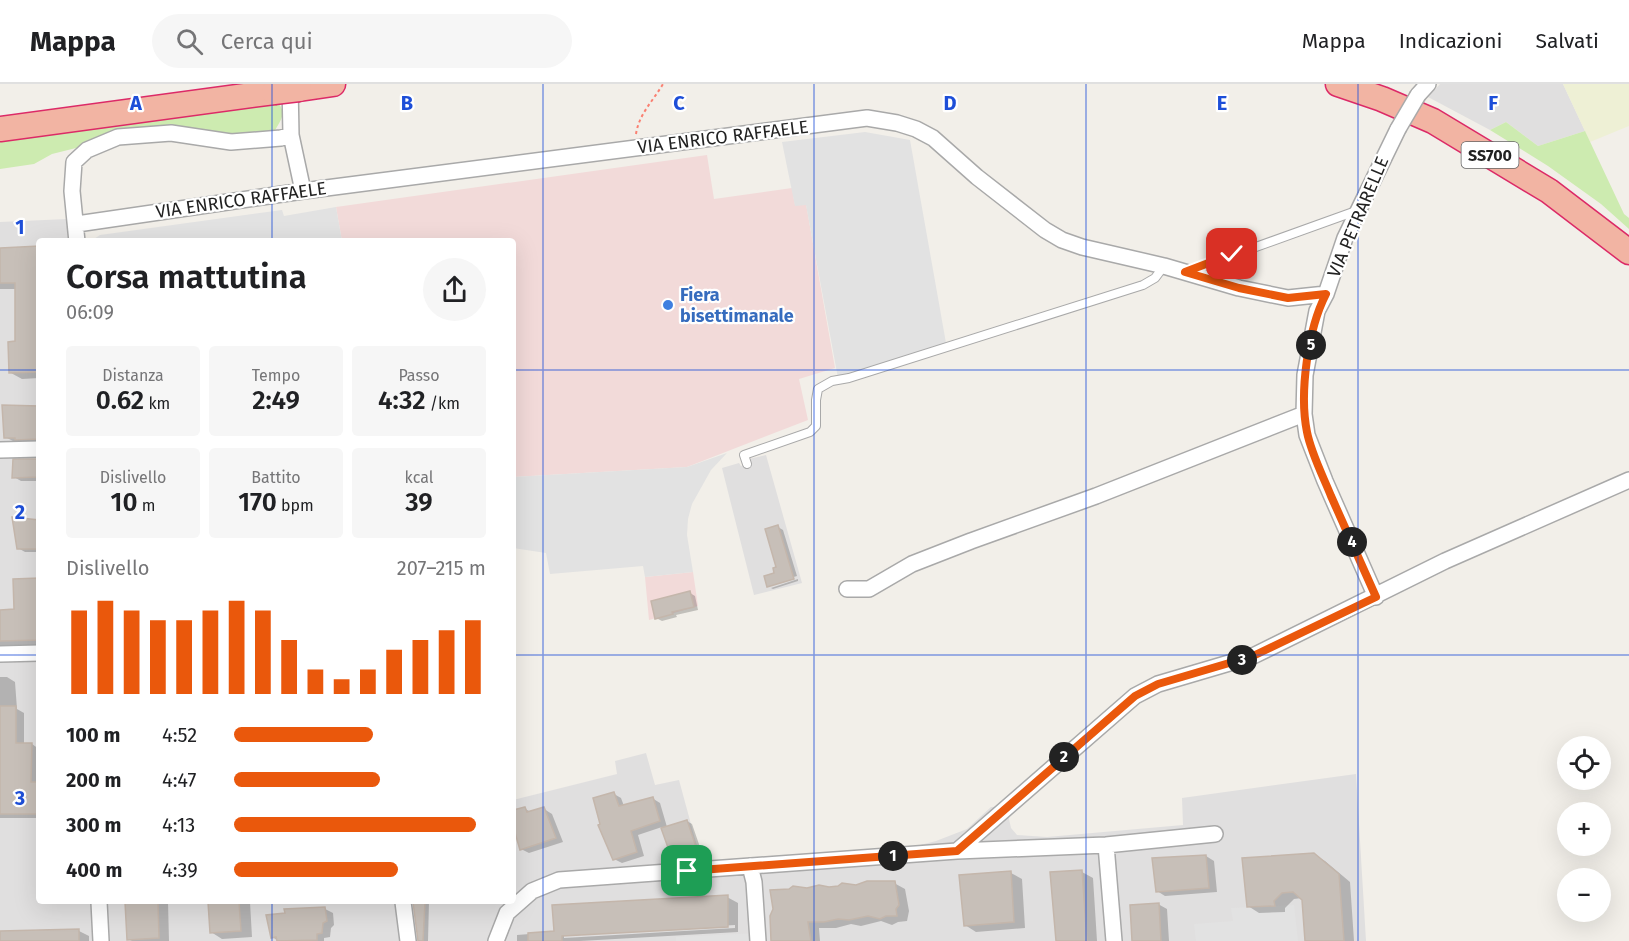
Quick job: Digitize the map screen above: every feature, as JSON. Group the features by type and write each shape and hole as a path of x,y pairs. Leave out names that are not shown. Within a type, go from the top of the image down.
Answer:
{"highway":[{"path":"0,129 288,88 333,84"},
{"name":"SS700","path":"1338,84 1382,99 1433,121 1549,191 1629,252"}],"street":[{"path":"288,88 291,135 303,191"},
{"name":"VIA PETRARELLE","path":"1376,597 1307,435 1304,414 1305,375 1317,311 1326,294 1345,238 1398,129 1423,89"},
{"name":"VIA ENRICO RAFFAELE","path":"77,224 303,191 867,118 897,123 933,138 977,177 1045,230 1062,240 1239,288 1288,298 1326,294"},
{"path":"77,238 72,191 74,162 87,150 118,137 171,133 231,142 281,138 291,135"},
{"path":"296,158 306,174 335,187"},
{"path":"847,589 869,589 912,564 1096,496 1304,414"},
{"path":"0,450 36,449"},
{"path":"957,851 1135,696 1158,684 1253,656 1445,561 1629,480"},
{"path":"0,654 36,653"},
{"path":"496,941 507,913 532,891 559,880 957,851 1106,845 1215,834"},
{"path":"1106,845 1114,941"},
{"path":"750,866 754,882 758,941"},
{"path":"99,904 101,941"},
{"path":"403,904 408,941"}],"lane":[{"path":"1185,272 1358,211"},
{"path":"747,464 744,454 810,432 816,426 818,389 832,381 849,378 1143,285 1155,278 1164,266"}],"path":[{"path":"634,148 641,116 663,84"}],"shaded area":[{"path":"1440,84 1563,84 1585,131 1538,146 1506,122 1490,130 1428,97"},
{"path":"865,132 910,140 946,343 838,378 806,205 795,206 782,142"},
{"name":"Fiera bisettimanale","path":"707,155 714,199 792,188 795,205 806,204 835,368 799,379 808,420 687,467 516,477 516,238 341,238 336,207"},
{"path":"336,207 341,238 96,238 100,235 282,210 284,216"},
{"path":"67,219 68,238 36,238 36,904 516,904 516,799 617,774 615,761 646,753 655,785 679,780 701,861 908,848 936,841 967,829 991,807 1012,806 1009,819 1011,828 1017,835 1047,837 1183,825 1182,798 1356,774 1366,941 0,941 0,222"},
{"path":"727,453 711,470 692,504 687,535 693,572 645,577 643,566 550,574 546,553 516,548 516,477 687,467"},
{"path":"766,455 802,583 754,595 722,468 739,463 741,466 750,463 749,459"},
{"path":"693,572 698,606 649,620 645,577"},
{"path":"1294,905 1298,941 1196,941 1194,924 1233,921 1231,908"},
{"path":"758,933 758,941 676,941 676,937"}],"green space":[{"path":"1563,84 1629,84 1629,126 1590,142"},
{"path":"278,103 282,114 273,134 80,147 52,154 34,164 0,169 0,137"},
{"path":"1506,122 1538,146 1585,131 1624,214 1629,218 1629,229 1601,204 1548,166 1490,130"}],"building":[{"path":"36,246 36,372 9,373 8,342 15,341 15,283 0,283 0,248"},
{"path":"2,405 36,406 36,439 4,438"},
{"path":"13,459 36,459 36,477 12,478"},
{"path":"12,517 36,520 36,549 17,549"},
{"path":"778,525 794,579 767,587 764,576 774,573 773,568 776,567 765,529"},
{"path":"36,578 36,640 0,641 0,610 14,609 13,579"},
{"path":"690,591 694,607 655,619 651,601"},
{"path":"0,706 16,706 16,743 32,743 31,782 36,782 36,814 0,814"},
{"path":"614,792 619,806 653,797 660,821 631,831 637,852 613,860 598,825 600,824 593,798"},
{"path":"525,807 527,812 544,807 556,838 520,850 516,836 516,809"},
{"path":"687,820 696,847 671,856 661,828"},
{"path":"1314,853 1339,874 1344,941 1305,941 1302,900 1293,892 1282,893 1274,901 1275,906 1247,907 1242,858"},
{"path":"1206,855 1209,888 1156,892 1152,858"},
{"path":"1082,870 1087,941 1056,941 1050,872"},
{"path":"1011,871 1014,922 964,926 959,875"},
{"path":"867,881 895,881 899,905 896,909 897,916 886,916 880,919 868,916 849,920 808,922 811,941 771,941 770,916 773,909 770,890 789,889 793,886 829,887 842,883 856,885"},
{"path":"728,895 728,927 562,936 562,941 528,941 528,933 554,931 552,905"},
{"path":"1159,903 1161,941 1132,941 1130,905"},
{"path":"125,904 158,904 159,938 127,940"},
{"path":"208,904 239,904 241,931 210,933"},
{"path":"413,904 425,904 423,941 418,941"},
{"path":"325,907 327,921 323,923 322,933 317,934 317,940 277,941 276,937 271,938 266,915 285,913 284,909"},
{"path":"79,929 79,941 0,941 0,931"}],"place":[{"name":"Fiera bisettimanale","path":"668,305"}],"route":[{"path":"687,871 957,851 1135,696 1158,684 1253,656 1376,597 1307,435 1304,414 1305,375 1317,311 1326,294 1288,298 1239,288 1185,272 1232,254"}]}
